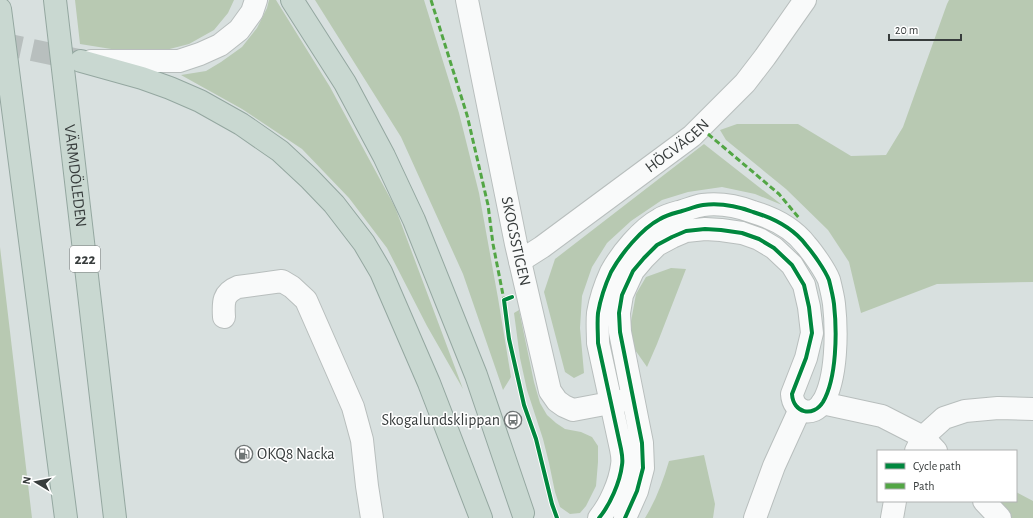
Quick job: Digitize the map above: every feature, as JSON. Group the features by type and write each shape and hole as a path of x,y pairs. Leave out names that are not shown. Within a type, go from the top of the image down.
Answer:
{"highway":[{"name":"VÄRMDÖLEDEN","path":"55,0 115,518"},
{"path":"292,0 345,83 384,156 414,220 476,375 523,513"},
{"path":"0,9 62,481 65,518"},
{"path":"81,60 170,88 200,101 241,124 280,152 310,178 334,204 364,243 381,272 429,383 481,518"}],"street":[{"path":"81,60 179,61 200,54 220,45 239,30 252,12 256,0"},
{"name":"SKOGSSTIGEN","path":"467,0 520,261 550,391 557,401 573,410 634,398"},
{"name":"HÖGVÄGEN","path":"520,261 542,247 692,136 745,83 805,0"},
{"path":"599,518 608,504 619,480 622,464 621,449 598,343 597,328 604,291 611,273 634,240 659,219 702,205 717,204 746,209 765,215 782,224 806,244 828,279 834,302 836,322 835,349 831,380 827,393 822,403 810,412 800,409 794,404 792,399 792,394 806,358 812,333 809,307 804,285 792,265 774,248 759,239 742,233 705,229 686,231 657,245 633,271 622,294 619,313 620,332 642,443 643,468 637,491 625,518"},
{"path":"224,316 223,306 227,294 238,287 282,281 292,287 306,300 353,407 362,440 372,518"},
{"path":"822,403 882,416 925,446 944,418 965,411 998,408 1033,409"},
{"path":"755,518 774,466 800,409"},
{"path":"892,518 895,502"},
{"path":"985,502 1000,518"}],"green space":[{"path":"75,0 234,0 228,13 214,30 189,44 158,52 130,52 80,44"},
{"path":"269,0 276,0 330,87 395,207 463,389 427,326 387,248 349,198 302,149 242,109 181,75 206,71 242,47 257,28 267,8"},
{"path":"315,0 424,0 459,113 479,193 511,377 503,390 463,274 401,137"},
{"path":"949,0 1033,0 1033,282 937,284 861,313 849,262 828,230 786,189 726,140 720,130 737,124 798,124 851,156 886,155 903,127"},
{"path":"704,144 782,205 755,194 722,187 688,192 662,200 631,221 607,243 592,267 582,296 580,328 584,373 574,378 565,372 544,292 555,259"},
{"path":"0,247 32,518 0,518"},
{"path":"671,268 686,269 647,367 633,347 630,327 636,294 646,277"},
{"path":"519,310 534,382 540,403 547,415 556,423 565,429 581,432 592,437 598,446 596,486 586,506 580,513 570,514 560,507 555,492 543,439 527,390 520,358 514,313"},
{"path":"704,455 715,504 713,518 645,518 659,490 669,461"},
{"path":"1017,493 1033,501 1033,518 1009,518 988,502 1017,502"}],"tunnel":[{"path":"0,43 79,60"}],"marked path":[{"path":"431,0 467,115 488,205 493,244 504,300"},
{"path":"708,134 779,194 799,218"}],"cycle path":[{"path":"599,518 607,507 614,493 621,472 622,461 621,449 598,343 598,313 603,292 611,272 626,250 639,235 653,223 671,214 700,205 722,205 747,210 782,224 801,239 809,248 825,271 829,280 835,315 836,341 831,380 828,392 823,402 819,407 809,412 800,409 796,406 793,400 792,394 806,358 812,333 809,307 804,285 792,265 774,248 759,239 742,233 705,229 686,231 657,245 633,271 622,295 619,313 620,332 642,443 643,468 637,491 625,518"},
{"path":"512,297 504,300 509,339 524,405 536,439 552,504 557,518"}],"place":[{"name":"Skogalundsklippan","path":"513,420"},
{"name":"OKQ8 Nacka","path":"244,454"}]}
